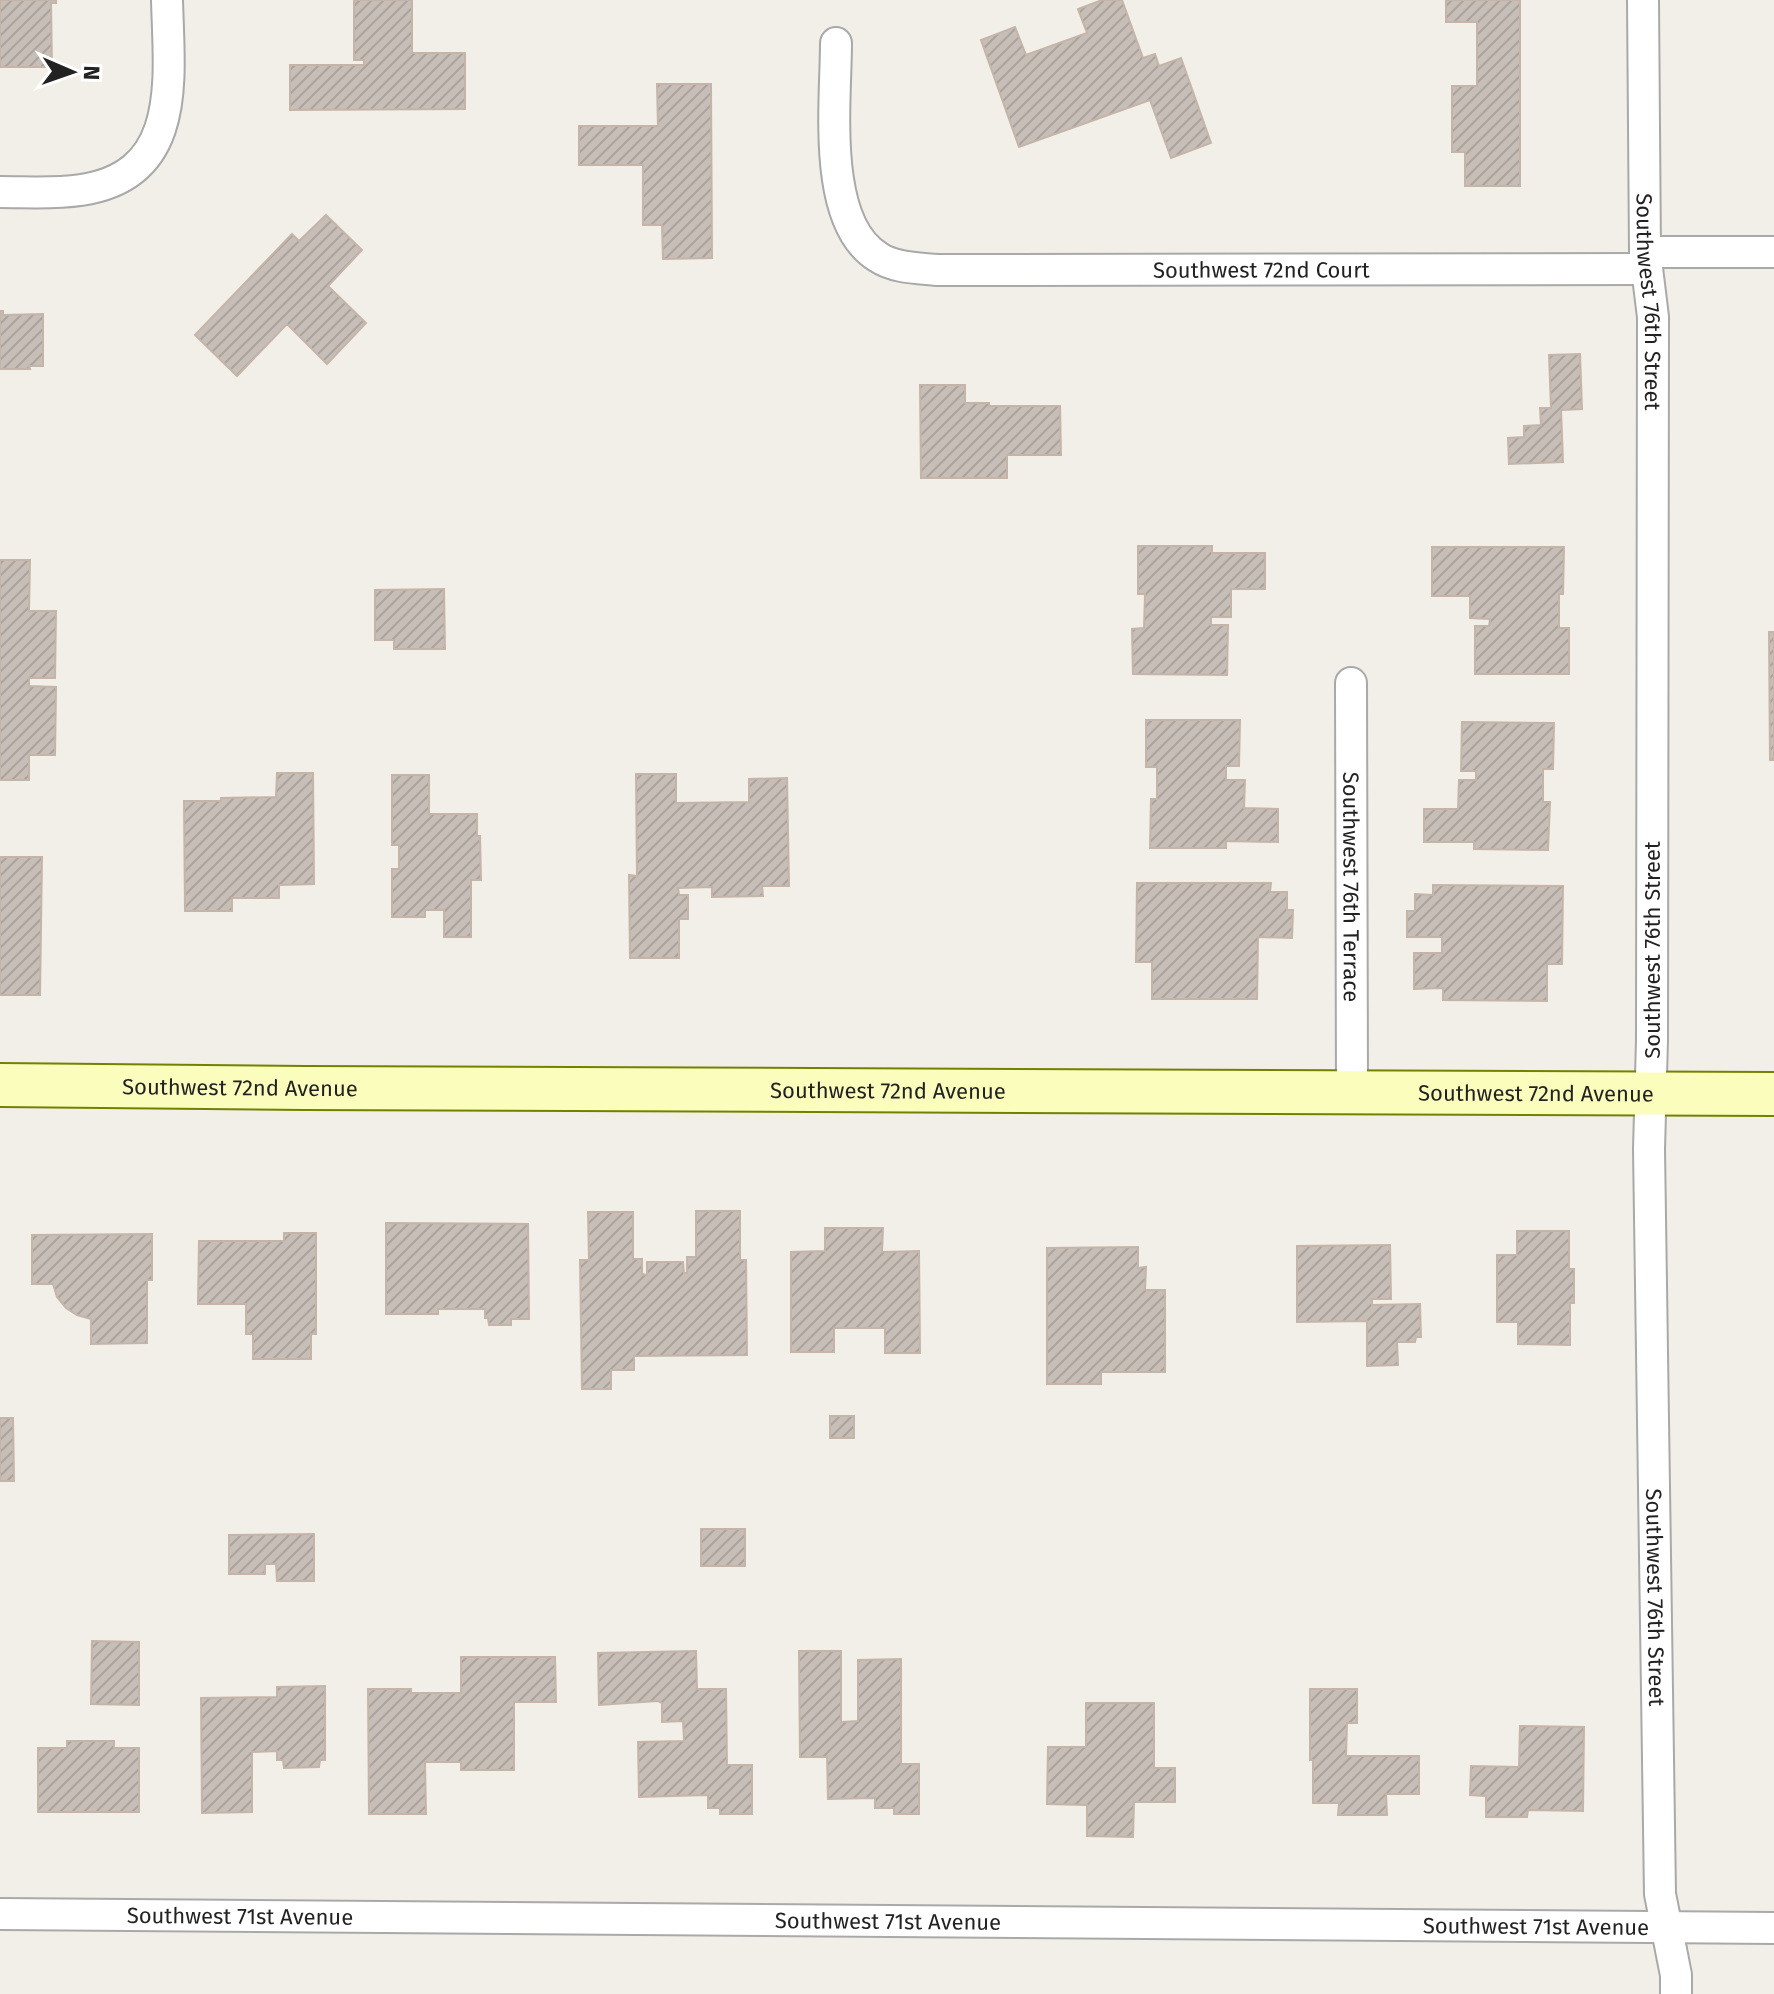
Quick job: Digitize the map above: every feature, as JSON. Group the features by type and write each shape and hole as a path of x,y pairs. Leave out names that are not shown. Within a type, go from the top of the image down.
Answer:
{"street":[{"path":"0,192 64,192 103,185 129,173 150,153 160,131 166,101 167,0"},
{"name":"Southwest 76th Street","path":"1643,0 1646,261 1653,317 1649,1149 1659,1862 1660,1894 1676,1975 1676,1994"},
{"name":"Southwest 72nd Court","path":"836,43 839,190 851,228 878,258 907,267 937,270 1646,261 1774,252"},
{"name":"Southwest 76th Terrace","path":"1351,683 1352,1091"},
{"name":"Southwest 72nd Avenue","path":"0,1085 1774,1094"},
{"name":"Southwest 71st Avenue","path":"0,1914 1774,1928"}],"building":[{"path":"0,0 56,0 56,3 51,3 52,67 0,67"},
{"path":"354,0 412,0 412,53 465,53 465,109 290,110 290,65 364,65 364,60 354,60"},
{"path":"1102,0 1122,0 1143,58 1155,54 1159,66 1181,58 1211,143 1171,158 1150,100 1019,147 981,40 1015,27 1026,55 1087,33 1078,9"},
{"path":"1446,0 1520,0 1520,186 1465,186 1465,152 1452,152 1452,86 1477,86 1477,22 1446,22"},
{"path":"657,84 711,84 712,258 663,259 662,225 643,225 643,165 579,165 579,126 658,126"},
{"path":"326,215 362,250 328,286 366,323 327,364 287,324 237,376 195,335 292,234 299,241"},
{"path":"0,311 3,315 43,314 43,366 0,369"},
{"path":"1580,354 1582,409 1561,410 1563,462 1509,464 1508,438 1524,437 1524,426 1541,425 1540,408 1551,408 1549,355"},
{"path":"920,385 965,385 965,403 1060,406 1061,455 1007,455 1007,478 921,478"},
{"path":"1138,546 1212,546 1212,553 1265,553 1265,589 1231,589 1231,617 1211,617 1211,625 1228,625 1227,675 1133,674 1132,629 1144,628 1145,594 1138,594"},
{"path":"1432,547 1564,547 1559,628 1569,628 1569,674 1475,674 1475,626 1489,626 1490,619 1470,618 1470,596 1432,596"},
{"path":"0,560 30,560 29,611 56,611 55,678 29,678 29,686 56,687 55,755 29,755 29,780 0,780"},
{"path":"444,589 445,649 394,649 394,640 375,640 375,590"},
{"path":"1769,632 1774,632 1774,760 1770,760"},
{"path":"1146,720 1240,720 1239,766 1226,766 1226,780 1245,780 1244,808 1278,809 1278,842 1226,841 1226,848 1150,848 1151,799 1157,799 1157,767 1146,767"},
{"path":"1462,722 1554,723 1553,769 1543,769 1543,802 1550,802 1548,850 1474,849 1474,842 1424,842 1424,809 1458,809 1459,780 1476,780 1476,771 1461,771"},
{"path":"277,773 313,773 314,884 279,885 279,898 232,898 232,911 185,911 184,801 276,797"},
{"path":"636,774 676,774 676,803 749,802 749,779 787,778 789,886 762,886 763,896 712,897 712,887 678,888 679,895 688,895 688,919 679,919 679,958 630,958 629,875 637,876"},
{"path":"392,775 429,775 429,814 477,814 481,880 471,880 471,937 444,937 444,910 425,910 425,917 392,917 392,869 399,869 399,845 392,845"},
{"path":"0,857 42,857 40,995 0,995"},
{"path":"1137,883 1271,883 1270,892 1287,892 1287,910 1293,910 1292,938 1258,937 1257,999 1152,999 1152,962 1136,962"},
{"path":"1433,885 1563,886 1562,964 1547,964 1547,1001 1443,1000 1443,988 1414,989 1414,953 1442,953 1442,937 1407,937 1407,911 1415,911 1415,894 1433,895"},
{"path":"696,1211 740,1211 740,1260 746,1260 747,1355 634,1356 634,1370 611,1370 611,1389 582,1389 580,1260 589,1260 588,1212 633,1212 633,1259 642,1259 642,1274 647,1275 647,1262 683,1262 684,1273 687,1273 687,1257 696,1257"},
{"path":"386,1223 528,1224 529,1319 511,1319 511,1325 489,1325 485,1309 438,1309 438,1314 386,1314"},
{"path":"825,1228 883,1228 882,1252 919,1251 920,1353 885,1353 885,1328 834,1328 834,1352 791,1352 791,1252 825,1251"},
{"path":"1517,1231 1569,1231 1569,1269 1574,1269 1570,1345 1518,1344 1518,1322 1497,1322 1497,1255 1517,1255"},
{"path":"284,1233 316,1233 316,1334 311,1334 311,1359 253,1359 253,1334 246,1334 246,1304 198,1304 199,1241 284,1241"},
{"path":"152,1234 152,1280 147,1280 147,1343 91,1344 91,1319 66,1308 57,1297 53,1284 32,1284 32,1235"},
{"path":"1390,1245 1391,1299 1372,1299 1372,1305 1420,1304 1421,1337 1416,1337 1415,1342 1397,1342 1398,1365 1367,1366 1367,1321 1297,1322 1297,1246"},
{"path":"1138,1247 1138,1268 1146,1267 1145,1290 1165,1290 1165,1372 1101,1372 1101,1384 1047,1384 1047,1248"},
{"path":"830,1416 854,1416 854,1438 830,1438"},
{"path":"0,1418 13,1418 14,1481 0,1481"},
{"path":"701,1529 745,1529 745,1566 701,1566"},
{"path":"314,1534 314,1581 277,1581 276,1564 265,1564 265,1574 229,1574 229,1535"},
{"path":"92,1641 139,1642 139,1705 91,1704"},
{"path":"696,1651 697,1689 726,1689 727,1765 752,1765 752,1814 720,1814 720,1808 708,1808 708,1795 639,1797 638,1742 684,1741 683,1721 662,1722 662,1703 658,1701 599,1705 598,1653"},
{"path":"799,1651 841,1651 841,1722 858,1721 858,1660 901,1659 901,1764 919,1764 919,1814 894,1814 894,1808 875,1808 875,1798 828,1799 827,1757 800,1757"},
{"path":"461,1657 555,1657 556,1702 514,1702 514,1770 461,1770 461,1762 425,1762 426,1814 369,1814 368,1689 461,1693"},
{"path":"325,1686 325,1760 320,1760 319,1767 284,1768 283,1760 277,1760 277,1751 252,1752 252,1812 202,1813 201,1698 277,1697 277,1687"},
{"path":"1310,1689 1357,1689 1357,1723 1347,1723 1346,1756 1419,1756 1419,1794 1386,1794 1387,1815 1338,1815 1339,1803 1313,1803"},
{"path":"1086,1703 1154,1703 1154,1768 1175,1768 1175,1802 1134,1802 1133,1837 1087,1836 1087,1805 1047,1804 1048,1747 1086,1747"},
{"path":"1520,1726 1584,1727 1583,1811 1528,1810 1527,1817 1486,1817 1486,1796 1470,1795 1471,1766 1519,1767"},
{"path":"67,1741 114,1741 114,1748 139,1748 139,1812 38,1812 38,1748 67,1748"}]}
